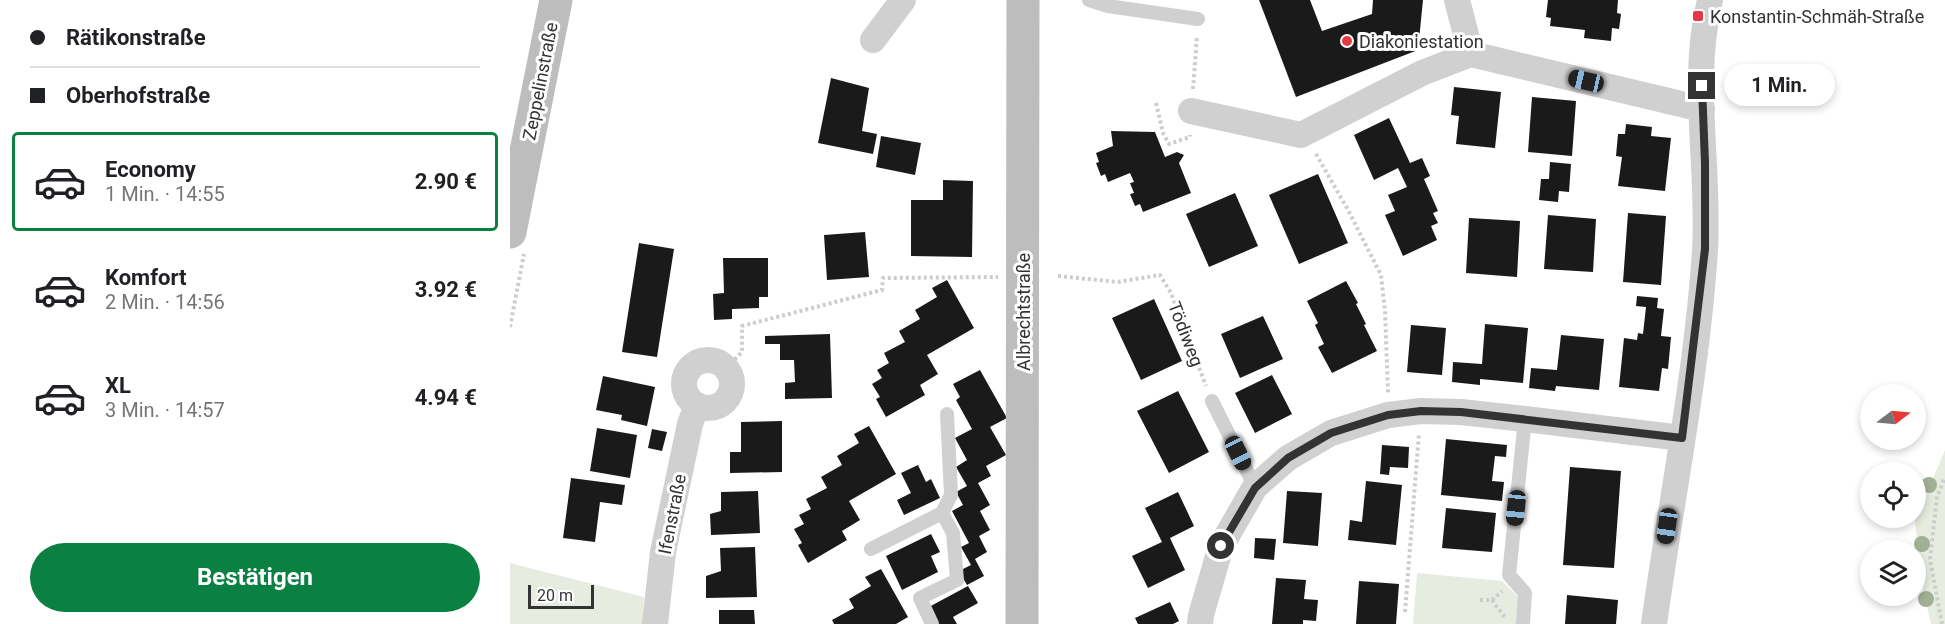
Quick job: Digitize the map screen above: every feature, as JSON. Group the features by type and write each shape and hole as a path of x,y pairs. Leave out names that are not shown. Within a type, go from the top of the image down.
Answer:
{"main road":[{"name":"Zeppelinstraße","path":"510,232 556,0"},
{"name":"Albrechtstraße","path":"1022,624 1023,0"},
{"name":"Albrechtstraße","path":"1041,624 1044,0"}],"street":[{"path":"873,40 903,0"},
{"path":"1457,0 1471,54"},
{"path":"1654,624 1682,438 1705,249 1702,62 1710,0"},
{"path":"1191,111 1301,135 1422,73 1471,54 1702,109"},
{"path":"705,360 720,363 726,368 732,381 729,396 717,406 709,408 697,405 687,397 684,390 686,373 691,366 705,360"},
{"name":"Ifenstraße","path":"655,624 663,552 690,424 697,405"},
{"path":"1200,624 1221,546 1255,488 1288,458 1331,433 1388,415 1421,411 1461,412 1682,438"}],"lane":[{"path":"1089,0 1108,6 1198,19"},
{"path":"1212,401 1255,488"},
{"path":"871,549 942,513 951,495 947,414"},
{"path":"1522,624 1525,593 1509,575 1525,419"},
{"path":"932,624 920,598 957,580 953,533 942,513"}],"path":[{"path":"1191,111 1198,19"},
{"path":"1156,103 1163,133 1169,144"},
{"path":"1301,135 1321,160 1381,275 1386,335 1388,415"},
{"name":"Tödiweg","path":"1058,276 1118,282 1160,275 1171,293 1212,401"},
{"path":"726,368 742,352 742,326 882,290 883,278 999,277"},
{"path":"1405,612 1421,411"},
{"path":"1942,624 1930,560 1936,497 1945,477"},
{"path":"1480,600 1492,600 1514,581"},
{"path":"1492,600 1510,624"}],"shaded area":[{"path":"1945,450 1945,624 1931,624 1926,602 1926,540 1917,540 1916,528 1926,528 1926,495"},
{"path":"510,563 644,597 643,624 510,624"},
{"path":"1417,573 1502,581 1518,597 1516,624 1413,624"}],"building":[{"name":"Diakoniestation","path":"1259,0 1310,0 1322,31 1372,14 1373,0 1423,0 1418,50 1296,97"},
{"path":"1548,0 1618,0 1617,13 1621,14 1619,29 1612,28 1611,41 1584,38 1585,30 1550,26 1551,18 1546,17"},
{"path":"831,78 869,88 862,131 877,134 873,154 818,143"},
{"path":"1454,87 1501,92 1495,148 1456,144 1459,116 1451,115"},
{"path":"1532,97 1576,101 1572,156 1528,152"},
{"path":"1389,118 1410,163 1422,158 1430,176 1424,179 1438,211 1433,213 1438,223 1431,226 1437,240 1403,256 1385,215 1395,211 1388,195 1407,187 1398,168 1374,180 1354,135"},
{"path":"1626,124 1652,127 1651,136 1671,138 1665,191 1618,186 1622,157 1616,156 1618,134 1625,134"},
{"path":"1111,131 1155,132 1165,157 1177,152 1184,155 1179,163 1191,193 1143,212 1140,204 1135,206 1130,194 1134,193 1130,183 1134,182 1130,173 1108,182 1105,174 1101,176 1096,163 1099,162 1096,153 1113,146"},
{"path":"881,136 921,143 915,175 876,167"},
{"path":"1550,162 1571,164 1569,192 1559,191 1558,202 1539,200 1541,179 1549,179"},
{"path":"1318,174 1348,243 1299,264 1269,195"},
{"path":"943,180 973,181 972,257 911,256 911,200 943,200"},
{"path":"1235,193 1258,246 1209,267 1186,214"},
{"path":"1628,213 1666,216 1661,285 1623,282"},
{"path":"1548,215 1596,219 1593,272 1544,269"},
{"path":"1469,218 1520,221 1517,277 1466,273"},
{"path":"865,232 869,277 827,280 824,235"},
{"path":"639,243 674,249 657,357 622,352"},
{"path":"723,258 768,258 768,297 759,297 759,308 732,309 732,319 714,320 713,294 724,293"},
{"path":"947,280 974,328 927,355 938,374 920,385 925,395 886,417 876,399 880,397 872,384 882,378 877,370 889,363 884,353 905,342 899,331 920,319 915,310 937,297 932,288"},
{"path":"1346,281 1358,303 1356,304 1366,324 1364,325 1377,351 1332,373 1318,347 1324,344 1315,325 1318,323 1307,301"},
{"path":"1637,296 1658,298 1657,308 1664,309 1661,336 1671,337 1668,369 1662,368 1659,391 1619,387 1624,338 1637,340 1638,333 1643,334 1646,307 1636,306"},
{"path":"1154,299 1182,361 1141,380 1112,318"},
{"path":"1263,316 1283,359 1240,378 1221,334"},
{"path":"1485,324 1528,328 1523,383 1480,379 1480,385 1452,382 1453,362 1482,364"},
{"path":"1411,325 1446,328 1442,375 1407,372"},
{"path":"830,334 832,398 785,399 785,383 795,382 794,360 780,360 780,344 765,344 765,336"},
{"path":"1561,335 1604,339 1599,390 1556,386 1555,391 1529,388 1531,368 1557,370"},
{"path":"980,370 1007,418 990,427 1006,455 986,466 991,476 978,483 990,505 980,511 990,530 979,536 987,552 975,559 984,576 967,585 959,571 971,565 961,547 969,543 952,511 963,505 956,492 967,486 956,467 967,460 955,438 972,429 956,400 960,397 953,384"},
{"path":"1272,375 1292,414 1255,433 1235,393"},
{"path":"603,376 655,387 647,426 621,420 622,415 596,410"},
{"path":"1178,391 1209,452 1169,473 1137,411"},
{"path":"782,421 782,472 730,473 730,452 741,452 741,422"},
{"path":"869,426 896,474 849,501 860,520 842,531 847,540 808,563 798,545 802,543 794,529 804,524 799,515 811,509 806,499 827,488 821,477 842,465 837,456 859,443 854,434"},
{"path":"597,428 637,435 630,478 590,471"},
{"path":"652,429 667,432 662,451 648,448"},
{"path":"1446,439 1507,445 1506,457 1495,456 1492,481 1504,482 1502,501 1441,495"},
{"path":"1382,445 1409,447 1408,468 1390,467 1389,475 1380,474"},
{"path":"918,465 926,482 931,479 940,498 904,515 897,500 911,493 901,473"},
{"path":"1570,467 1621,471 1614,568 1563,565"},
{"path":"571,478 625,485 622,505 600,502 595,542 563,538"},
{"path":"1366,481 1402,485 1396,545 1348,540 1350,520 1362,522"},
{"path":"758,491 760,533 711,535 710,514 721,511 721,492"},
{"path":"1287,491 1322,493 1318,546 1283,543"},
{"path":"1178,492 1194,526 1170,538 1185,570 1148,588 1132,556 1162,542 1145,508"},
{"path":"1446,508 1496,513 1492,552 1442,548"},
{"path":"931,534 940,552 931,556 938,572 902,590 886,556"},
{"path":"1255,538 1276,539 1274,560 1254,558"},
{"path":"755,547 757,597 706,598 706,576 721,571 720,548"},
{"path":"881,569 908,617 896,624 834,624 832,620 854,608 849,599 871,586 865,577"},
{"path":"1276,578 1306,580 1304,599 1318,600 1316,621 1303,620 1303,624 1272,624"},
{"path":"1359,581 1399,584 1396,624 1356,624"},
{"path":"968,586 978,603 953,617 957,624 936,624 927,608"},
{"path":"1567,595 1618,600 1616,624 1565,624"},
{"path":"1170,602 1179,621 1173,624 1138,624 1135,618"},
{"path":"719,610 754,610 755,624 719,624"}],"place":[{"name":"Konstantin-Schmäh-Straße","path":"1698,16"},
{"name":"Diakoniestation","path":"1347,41"}],"route":[{"path":"1221,546 1255,488 1288,458 1331,433 1388,415 1421,411 1461,412 1682,438 1705,249 1702,86"}]}
